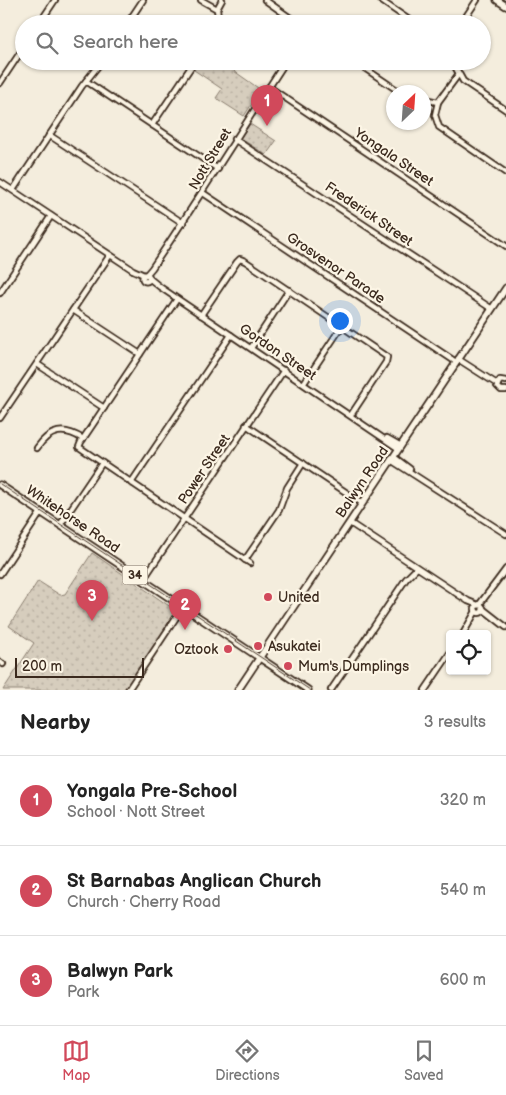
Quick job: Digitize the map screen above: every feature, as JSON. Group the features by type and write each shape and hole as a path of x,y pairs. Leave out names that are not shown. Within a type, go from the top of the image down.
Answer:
{"main road":[{"path":"497,0 506,6"},
{"name":"Balwyn Road","path":"238,690 506,288"},
{"name":"Whitehorse Road","path":"0,486 308,690"}],"street":[{"path":"46,15 55,0"},
{"path":"133,15 143,0"},
{"path":"201,0 218,9"},
{"path":"218,15 218,9 222,0"},
{"path":"265,0 286,15"},
{"path":"380,0 401,15"},
{"path":"467,15 477,0"},
{"path":"0,83 15,60"},
{"path":"13,190 95,70"},
{"path":"152,125 189,70"},
{"name":"Nott Street","path":"146,277 203,193 234,139 280,70"},
{"path":"367,70 390,85"},
{"path":"456,70 464,82 506,110"},
{"path":"458,75 438,102 435,118 441,129 506,173"},
{"path":"86,81 218,169"},
{"name":"Yongala Street","path":"269,87 506,246"},
{"path":"431,100 438,102"},
{"path":"50,135 183,223"},
{"name":"Frederick Street","path":"234,139 492,309"},
{"name":"Gordon Street","path":"0,182 400,447"},
{"name":"Grosvenor Parade","path":"203,193 458,361 497,384 499,390 506,390"},
{"path":"0,292 52,216"},
{"path":"0,418 110,255"},
{"path":"201,315 240,259 289,290 387,358 351,415"},
{"path":"251,348 289,290"},
{"path":"177,299 79,446 247,561 281,505 287,488 303,463"},
{"path":"73,310 140,354"},
{"path":"304,383 342,326"},
{"path":"131,483 231,335"},
{"path":"37,364 104,408"},
{"name":"Power Street","path":"143,580 284,370"},
{"path":"497,384 500,380 506,381"},
{"path":"246,426 362,503"},
{"path":"37,448 46,436 55,432 69,432 83,439"},
{"path":"393,458 506,534"},
{"path":"60,525 102,463"},
{"path":"0,574 40,512"},
{"path":"350,523 506,627"},
{"path":"406,579 412,564"},
{"path":"331,690 406,579 417,568"},
{"path":"466,630 506,569"},
{"path":"128,690 183,607"},
{"path":"425,690 446,660"}],"shaded area":[{"path":"194,70 235,70 261,90 244,116 216,98 222,89"},
{"path":"250,124 276,141 266,155 240,138"},
{"path":"92,553 178,612 126,690 3,690 34,643 9,626 38,581 60,595 65,594"}],"tram line":[{"path":"0,484 310,690"}],"place":[{"name":"Yongala Pre-School","path":"267,126"},
{"name":"United","path":"268,597"},
{"name":"Balwyn Park","path":"92,621"},
{"name":"St Barnabas Anglican Church","path":"185,630"},
{"name":"Asukatei","path":"258,646"},
{"name":"Oztook","path":"228,649"},
{"name":"Mum's Dumplings","path":"288,666"}]}
